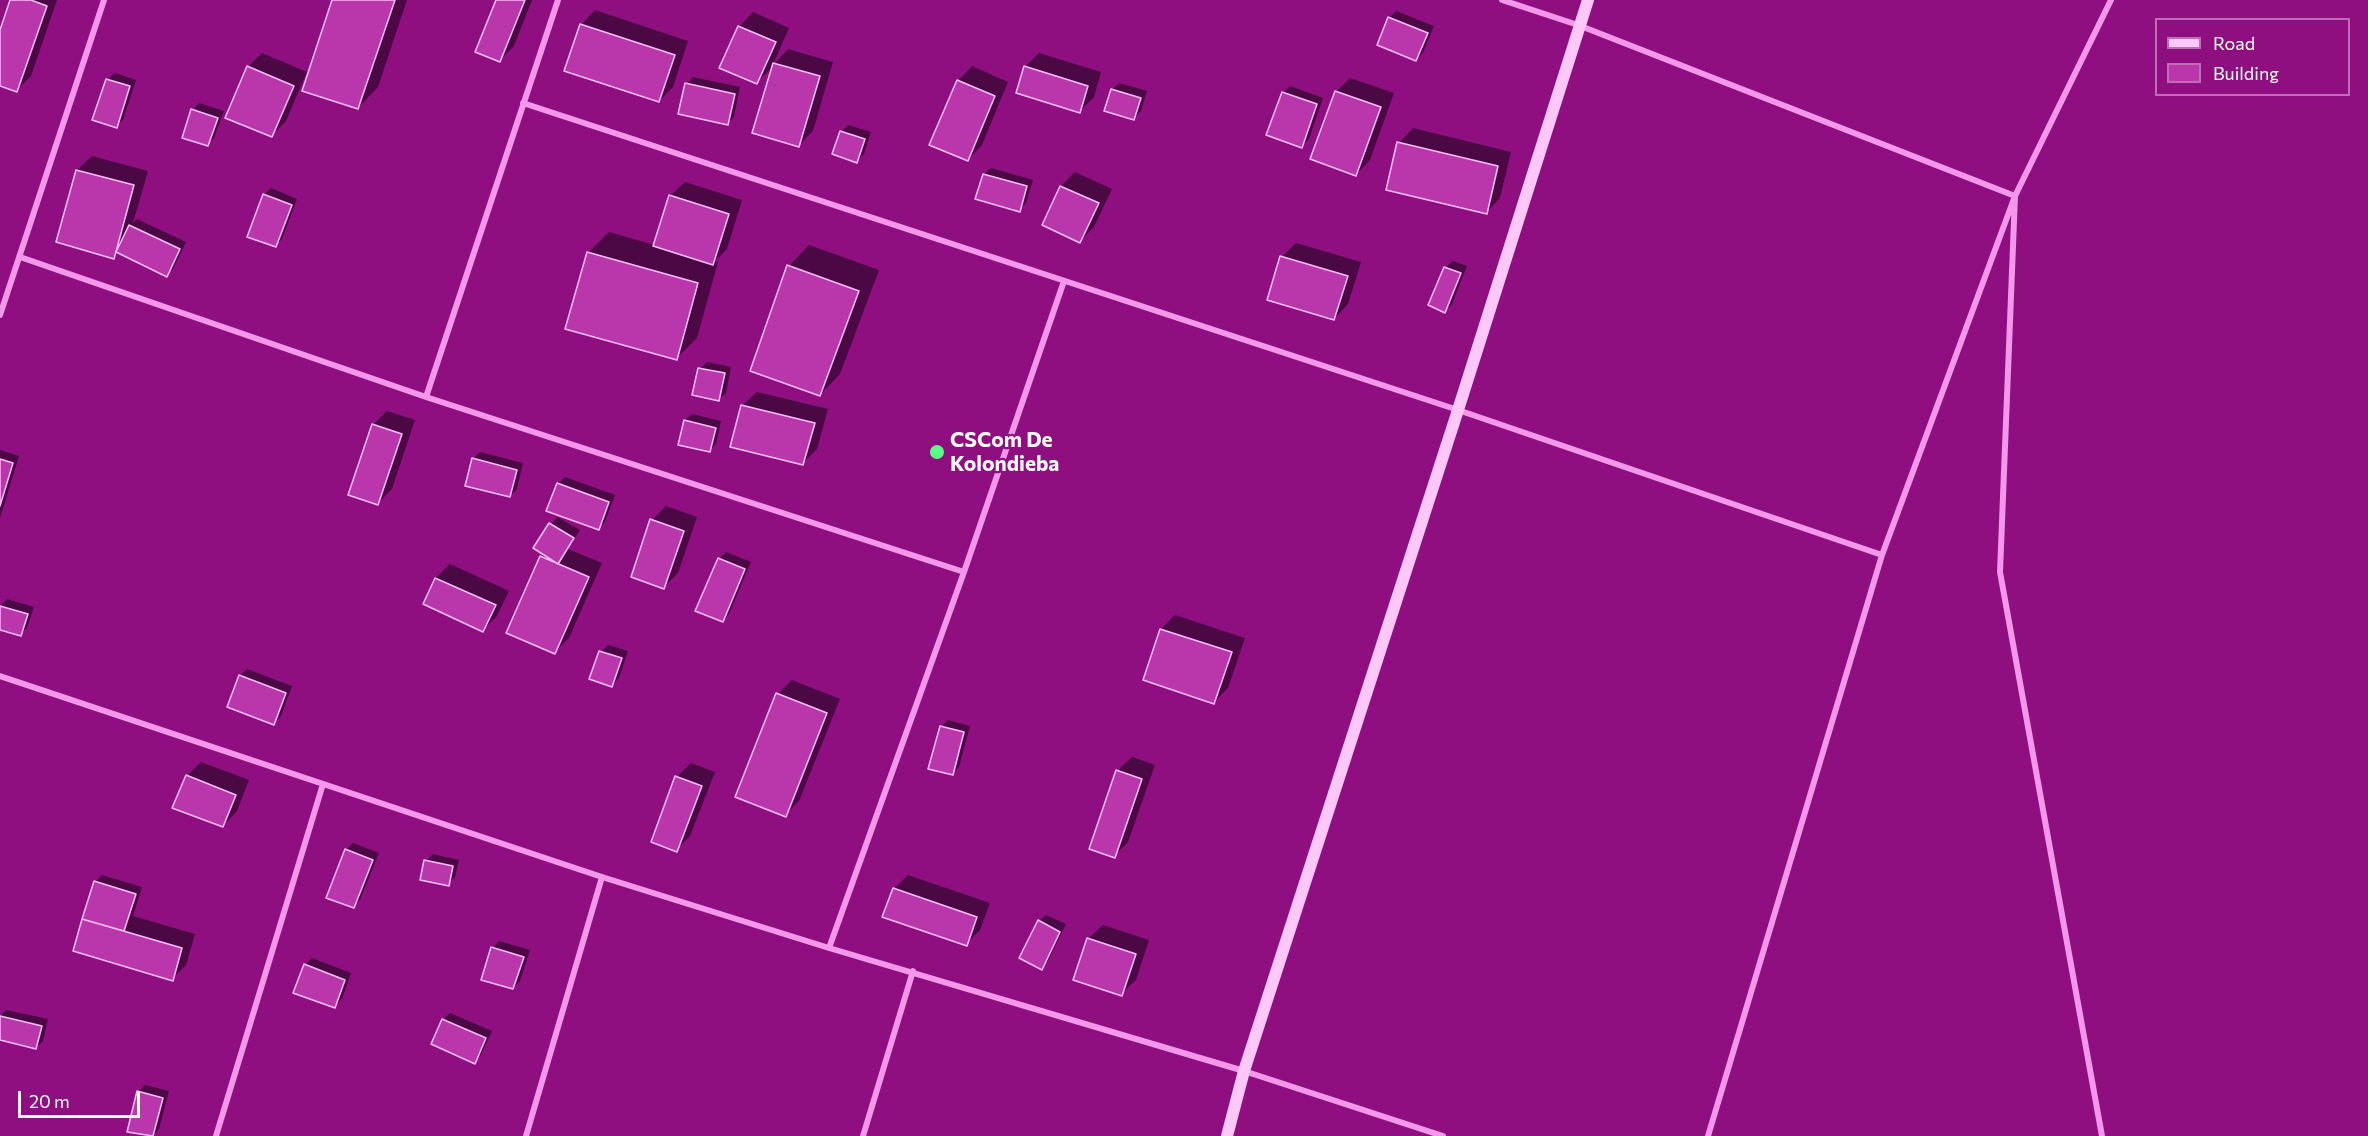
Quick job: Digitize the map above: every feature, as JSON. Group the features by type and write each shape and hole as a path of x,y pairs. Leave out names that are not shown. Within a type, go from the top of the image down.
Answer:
{"street":[{"path":"0,315 104,0"},
{"path":"426,397 558,0"},
{"path":"1502,0 1578,25 2014,196"},
{"path":"1227,1136 1245,1071 1458,410 1578,25 1588,0"},
{"path":"1708,1136 1882,555 2014,196 2111,0"},
{"path":"523,103 1458,410 1882,555"},
{"path":"2014,196 2000,572 2102,1136"},
{"path":"20,256 426,397 964,572"},
{"path":"829,948 964,572 1064,281"},
{"path":"0,676 602,877 829,948 1245,1071 1443,1136"},
{"path":"216,1136 323,784"},
{"path":"526,1136 602,877"},
{"path":"863,1136 913,971"}],"building":[{"path":"10,0 31,0 47,6 17,92 0,86 0,30"},
{"path":"332,0 395,0 358,109 302,91"},
{"path":"496,0 525,0 500,62 475,52"},
{"path":"1388,17 1428,33 1416,61 1377,45"},
{"path":"580,24 675,55 659,102 564,71"},
{"path":"738,26 776,42 757,84 719,68"},
{"path":"773,63 820,76 799,147 752,133"},
{"path":"247,66 294,86 272,137 225,118"},
{"path":"1024,66 1088,86 1080,113 1016,93"},
{"path":"106,79 130,86 117,128 92,120"},
{"path":"957,80 995,96 968,161 929,145"},
{"path":"685,83 735,94 728,125 678,114"},
{"path":"1111,89 1141,98 1134,120 1104,111"},
{"path":"1335,91 1381,107 1356,176 1310,159"},
{"path":"1282,92 1317,104 1302,148 1266,135"},
{"path":"191,109 218,118 208,146 182,138"},
{"path":"840,131 865,139 857,163 832,154"},
{"path":"1397,142 1498,166 1487,214 1386,190"},
{"path":"76,170 134,185 114,259 56,242"},
{"path":"983,174 1027,186 1020,212 975,199"},
{"path":"1060,186 1099,203 1080,243 1042,225"},
{"path":"263,194 292,205 276,247 247,237"},
{"path":"669,195 729,214 713,265 653,246"},
{"path":"129,225 180,249 167,277 116,252"},
{"path":"587,252 698,283 677,360 565,329"},
{"path":"1280,256 1348,276 1334,320 1267,300"},
{"path":"787,265 859,291 820,396 750,371"},
{"path":"1444,267 1461,273 1445,313 1428,305"},
{"path":"698,368 725,373 719,401 692,395"},
{"path":"741,405 815,423 803,465 730,447"},
{"path":"684,420 716,428 710,452 678,445"},
{"path":"372,424 402,434 378,505 348,495"},
{"path":"472,458 517,470 510,497 465,486"},
{"path":"0,459 13,463 0,506"},
{"path":"557,483 609,502 599,530 546,511"},
{"path":"650,519 684,531 664,589 631,577"},
{"path":"549,523 574,538 558,564 533,548"},
{"path":"540,556 589,577 555,654 506,633"},
{"path":"718,558 745,569 723,622 695,611"},
{"path":"435,578 496,605 483,632 423,604"},
{"path":"0,606 28,614 21,636 0,630"},
{"path":"1160,629 1232,652 1214,704 1143,680"},
{"path":"599,651 622,658 612,687 589,679"},
{"path":"239,675 286,693 274,725 227,707"},
{"path":"776,693 827,713 786,817 735,797"},
{"path":"940,726 964,732 953,775 928,769"},
{"path":"1116,770 1142,779 1115,858 1089,849"},
{"path":"186,775 236,795 223,827 172,808"},
{"path":"675,776 702,786 677,852 651,842"},
{"path":"345,849 373,860 354,908 326,898"},
{"path":"424,860 453,866 449,886 420,880"},
{"path":"94,881 136,894 124,931 82,919"},
{"path":"893,888 977,917 967,946 882,917"},
{"path":"82,919 182,948 173,981 73,951"},
{"path":"1038,920 1060,932 1042,970 1019,958"},
{"path":"1087,938 1136,954 1122,996 1073,980"},
{"path":"491,947 524,957 513,989 481,980"},
{"path":"304,964 345,980 335,1008 293,993"},
{"path":"0,1016 42,1026 36,1049 0,1040"},
{"path":"442,1019 486,1038 475,1064 431,1044"},
{"path":"137,1091 163,1098 153,1136 127,1132"}],"place":[{"name":"CSCom De Kolondieba","path":"937,452"}]}
